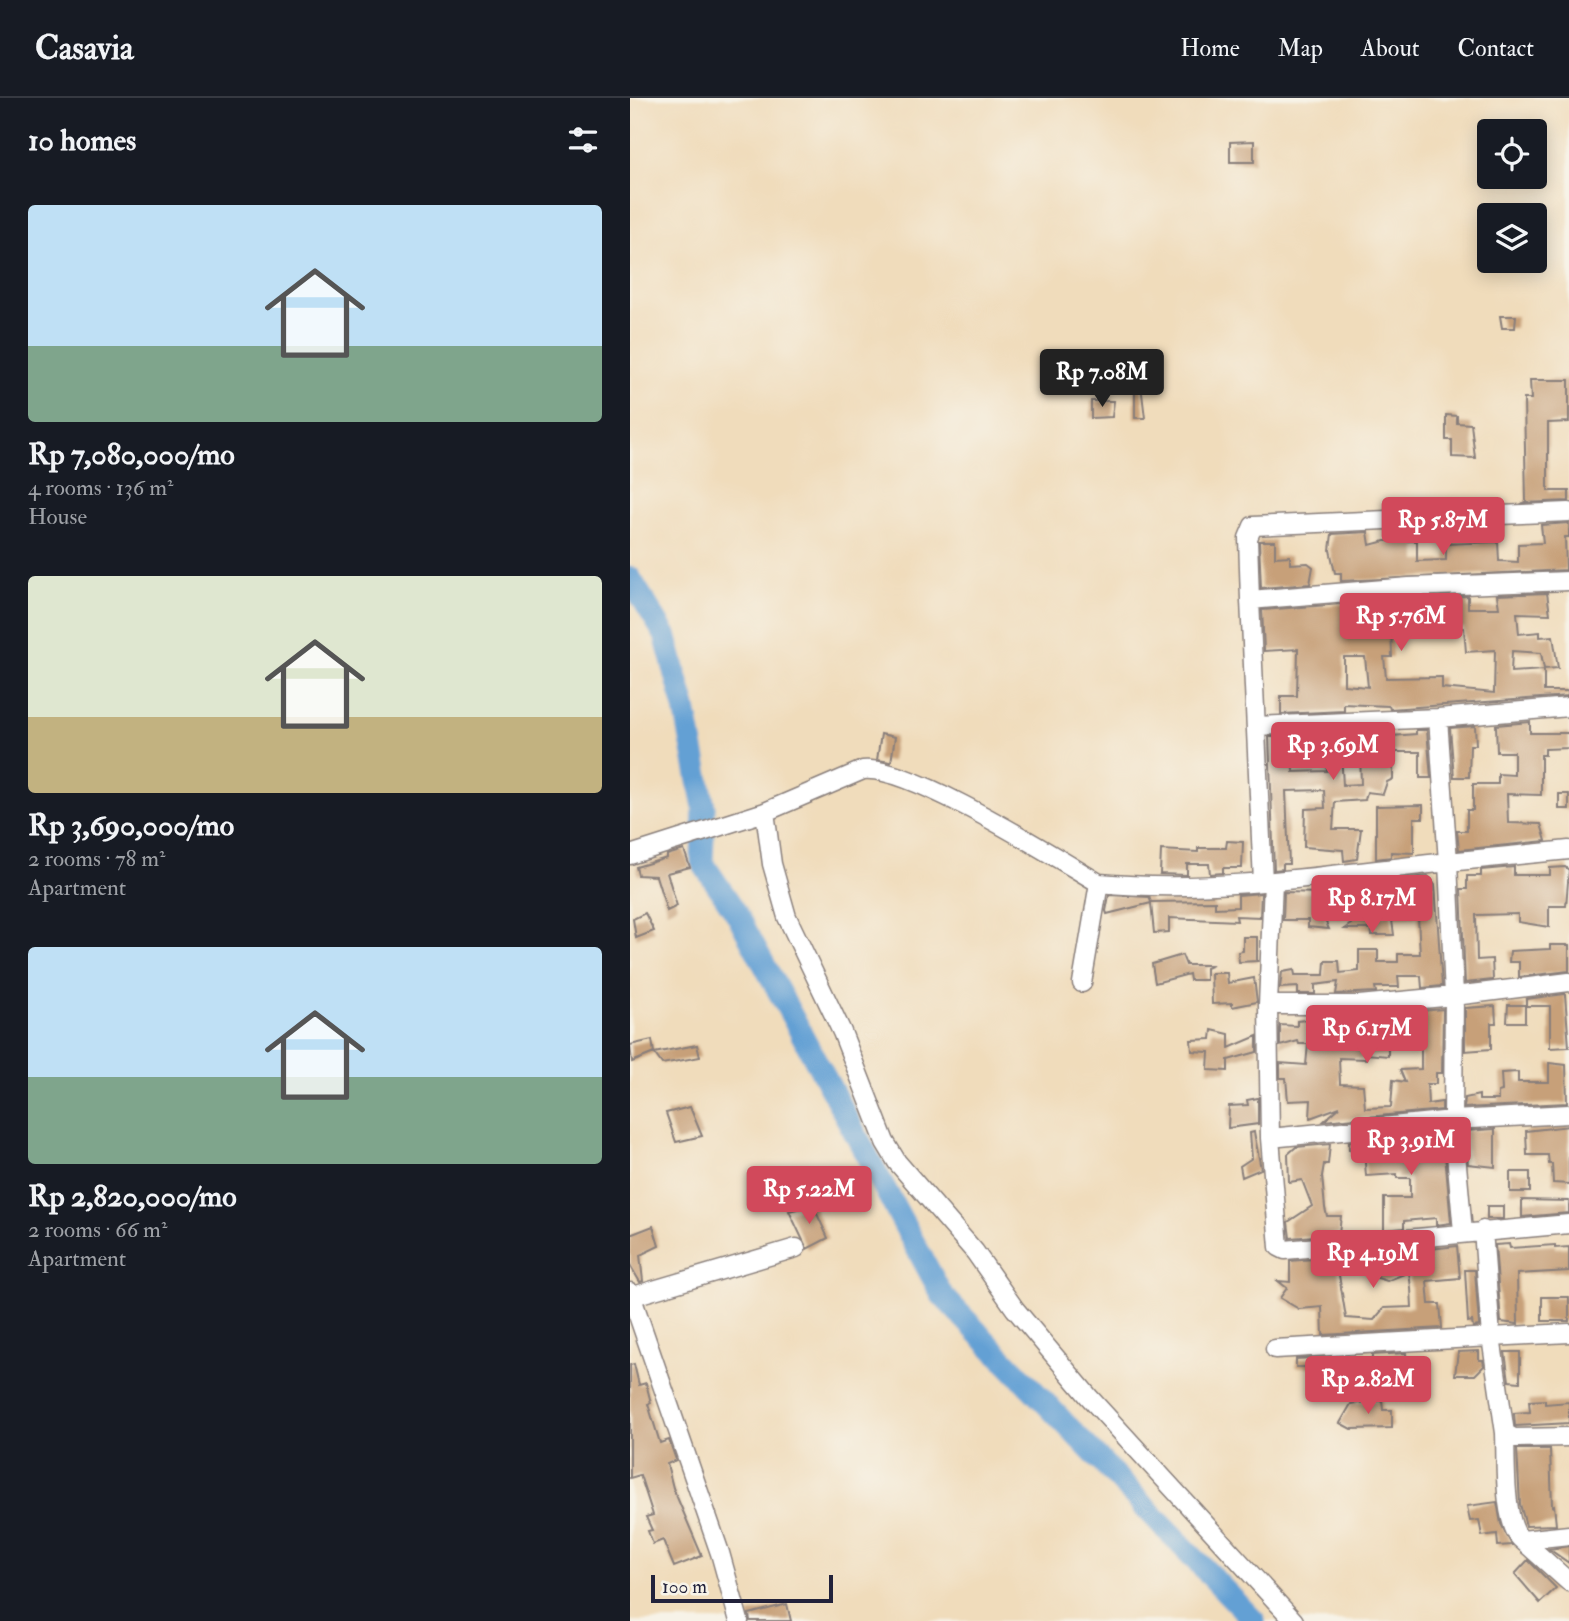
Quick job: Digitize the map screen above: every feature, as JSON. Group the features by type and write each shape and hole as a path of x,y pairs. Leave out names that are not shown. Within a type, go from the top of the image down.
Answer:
{"street":[{"path":"1569,512 1253,526 1248,538 1256,726 1268,882 1270,1138 1280,1249 1569,1224"},
{"path":"1250,600 1409,587 1569,581"},
{"path":"1256,726 1438,718 1569,707"},
{"path":"1438,718 1454,996 1453,1120 1462,1232"},
{"path":"630,855 765,812 863,770 878,769 914,782 1011,831 1099,883 1181,886 1268,882 1569,850"},
{"path":"765,812 772,864 786,917 842,1032 885,1142 897,1162 975,1252 1016,1309 1294,1621"},
{"path":"1082,983 1099,883"},
{"path":"1268,1005 1359,1005 1569,982"},
{"path":"1270,1138 1453,1120 1569,1114"},
{"path":"1483,1230 1491,1337 1505,1433 1508,1502 1514,1532 1569,1582"},
{"path":"739,1621 720,1553 630,1295 796,1248"},
{"path":"1275,1349 1569,1332"},
{"path":"1505,1433 1514,1438 1569,1437"},
{"path":"1522,1540 1569,1535"}],"building":[{"path":"1254,141 1254,162 1230,162 1230,142"},
{"path":"1500,316 1516,316 1515,328 1502,328"},
{"path":"1530,380 1569,380 1569,422 1548,423 1548,491 1569,491 1569,501 1523,503 1526,501 1524,399 1531,399"},
{"path":"1135,385 1141,385 1145,418 1135,418"},
{"path":"1091,401 1114,401 1112,417 1091,418"},
{"path":"1446,415 1457,416 1457,423 1471,424 1475,458 1452,457 1452,440 1446,440"},
{"path":"1569,523 1569,537 1565,537 1566,570 1341,581 1341,573 1335,573 1330,550 1332,534 1368,532 1370,545 1385,541 1417,541 1417,561 1446,560 1446,544 1498,542 1499,561 1518,562 1518,544 1543,543 1541,525"},
{"path":"1454,528 1454,537 1421,537 1421,530"},
{"path":"1259,541 1275,541 1275,557 1290,556 1290,564 1308,563 1313,567 1310,584 1261,588"},
{"path":"1547,593 1550,614 1517,613 1519,634 1540,632 1540,637 1553,636 1558,668 1544,669 1541,653 1512,651 1511,672 1544,670 1544,691 1568,691 1568,696 1390,709 1389,706 1344,704 1344,711 1281,714 1281,696 1297,696 1298,649 1264,651 1262,610 1342,604 1364,606 1364,602 1385,600 1408,602 1409,626 1391,625 1392,657 1384,657 1386,678 1442,677 1442,688 1494,693 1495,650 1466,652 1464,628 1443,629 1441,597 1468,596 1468,608 1499,608 1497,595","holes":["1344,657 1365,657 1368,687 1344,685"]},
{"path":"1530,722 1530,733 1569,733 1569,748 1545,749 1545,755 1541,755 1541,795 1507,794 1508,823 1541,824 1546,841 1459,850 1457,831 1467,831 1467,810 1473,810 1473,784 1498,784 1498,774 1514,775 1514,752 1497,752 1496,725"},
{"path":"1475,726 1476,745 1470,745 1469,777 1454,777 1450,728"},
{"path":"1416,730 1427,730 1431,778 1420,778 1420,752 1393,752 1393,779 1387,782 1383,794 1367,792 1365,800 1335,802 1333,829 1361,829 1357,859 1344,861 1343,850 1304,847 1305,809 1325,808 1324,790 1286,791 1289,864 1283,864 1283,869 1274,870 1269,737 1416,734","holes":["1326,751 1327,771 1293,772 1292,753","1341,752 1360,752 1361,784 1343,785"]},
{"path":"881,734 895,737 891,762 877,760"},
{"path":"1559,794 1569,794 1569,809 1559,809"},
{"path":"1423,805 1423,818 1414,818 1414,853 1391,852 1391,857 1376,859 1376,806"},
{"path":"1227,841 1243,842 1242,868 1223,868 1223,873 1210,874 1209,864 1187,864 1187,875 1160,874 1161,850 1198,852 1198,848 1226,848"},
{"path":"684,850 690,867 667,873 677,906 667,911 656,876 638,875 636,867"},
{"path":"1514,867 1514,875 1550,875 1550,868 1565,867 1569,870 1566,906 1549,906 1549,927 1518,922 1518,914 1476,915 1477,960 1492,959 1493,980 1465,983 1461,889 1467,889 1467,876 1481,876 1481,870"},
{"path":"1428,876 1435,885 1442,986 1422,988 1421,976 1398,976 1399,987 1375,987 1376,992 1336,994 1338,982 1315,985 1315,994 1298,994 1298,987 1280,988 1282,972 1294,970 1295,975 1324,975 1325,961 1339,961 1340,973 1359,971 1359,950 1378,950 1378,962 1398,962 1398,954 1420,954 1418,916 1395,917 1395,895 1371,894 1370,919 1391,913 1394,935 1372,935 1371,929 1344,929 1351,924 1351,918 1324,918 1329,929 1308,927 1308,920 1283,920 1284,892 1322,893 1322,904 1345,904 1346,885"},
{"path":"1261,893 1260,917 1236,916 1237,921 1169,918 1169,932 1154,933 1151,903 1107,914 1106,911 1109,895 1149,897 1151,902 1215,901 1215,908 1238,907 1238,895"},
{"path":"645,913 654,931 636,938 633,919"},
{"path":"1243,937 1257,937 1257,961 1239,962 1238,952 1243,951"},
{"path":"1550,945 1569,945 1569,971 1519,977 1519,962 1509,962 1510,951 1550,949"},
{"path":"1182,955 1186,965 1213,965 1206,968 1206,980 1190,980 1189,974 1155,983 1152,964"},
{"path":"1211,973 1227,973 1228,983 1254,978 1257,1002 1232,1007 1232,1003 1212,1004"},
{"path":"1565,994 1569,1047 1550,1048 1550,1006 1526,1006 1526,999"},
{"path":"1508,1005 1525,1005 1525,1022 1507,1022"},
{"path":"1495,1006 1496,1023 1491,1023 1491,1049 1465,1051 1465,1008"},
{"path":"1443,1009 1442,1073 1436,1073 1436,1084 1427,1084 1428,1104 1442,1102 1442,1110 1324,1121 1340,1107 1310,1118 1311,1100 1288,1101 1286,1078 1280,1078 1280,1063 1306,1065 1308,1044 1299,1044 1298,1041 1280,1046 1280,1025 1297,1026 1297,1021 1324,1018 1324,1025 1341,1025 1375,1018 1375,1015","holes":["1388,1035 1421,1035 1421,1069 1400,1070 1405,1082 1393,1080 1391,1107 1365,1108 1363,1085 1340,1084 1339,1058 1366,1059 1366,1054 1388,1056"]},
{"path":"1212,1030 1229,1034 1229,1048 1257,1036 1257,1052 1228,1060 1228,1071 1208,1070 1209,1052 1192,1051 1191,1040 1211,1039"},
{"path":"652,1040 654,1053 632,1062 630,1045"},
{"path":"697,1045 700,1057 662,1064 654,1053"},
{"path":"1549,1063 1566,1065 1567,1103 1464,1108 1465,1098 1479,1095 1479,1100 1498,1100 1498,1092 1502,1091 1501,1073 1518,1072 1518,1082 1549,1082"},
{"path":"1258,1098 1258,1124 1228,1128 1229,1106 1248,1105 1247,1100"},
{"path":"690,1107 702,1136 676,1142 666,1113"},
{"path":"1569,1126 1569,1184 1553,1183 1552,1164 1549,1164 1548,1155 1527,1155 1526,1131"},
{"path":"1495,1129 1495,1167 1468,1164 1465,1131"},
{"path":"1254,1132 1261,1169 1242,1177 1240,1166 1252,1158 1250,1133"},
{"path":"1443,1132 1451,1223 1436,1225 1436,1218 1404,1221 1404,1228 1384,1230 1384,1198 1410,1198 1410,1178 1397,1178 1397,1174 1366,1176 1364,1150 1349,1150 1349,1142 1408,1136 1409,1145 1427,1143 1426,1134"},
{"path":"1330,1144 1328,1164 1324,1164 1322,1176 1325,1208 1327,1216 1341,1216 1339,1234 1290,1238 1288,1222 1312,1206 1302,1180 1289,1182 1288,1154 1296,1147"},
{"path":"1510,1172 1530,1172 1530,1192 1510,1192"},
{"path":"1522,1200 1569,1201 1569,1213 1522,1217"},
{"path":"813,1205 828,1238 807,1249 789,1211"},
{"path":"1487,1206 1503,1206 1503,1219 1487,1219"},
{"path":"653,1226 659,1246 640,1255 643,1281 640,1282 630,1265 630,1235"},
{"path":"1509,1244 1510,1248 1555,1245 1555,1248 1569,1247 1569,1271 1517,1274 1518,1324 1501,1322 1495,1245"},
{"path":"1457,1246 1460,1278 1427,1281 1429,1304 1440,1304 1442,1328 1323,1335 1322,1307 1299,1309 1280,1298 1287,1288 1278,1281 1290,1282 1290,1261 1336,1257 1346,1318 1374,1320 1384,1308 1412,1307 1411,1288 1409,1272 1387,1281 1368,1275 1367,1256"},
{"path":"1465,1270 1475,1270 1479,1326 1473,1327 1472,1321 1468,1322"},
{"path":"1542,1297 1569,1297 1569,1321 1542,1321"},
{"path":"1479,1351 1479,1360 1483,1360 1484,1366 1475,1375 1455,1375 1458,1352"},
{"path":"1505,1352 1520,1352 1520,1382 1509,1381"},
{"path":"1406,1353 1407,1381 1380,1384 1330,1382 1315,1378 1316,1367 1296,1367 1296,1359 1348,1356 1348,1359 1372,1359 1372,1355"},
{"path":"634,1364 639,1385 646,1383 651,1403 648,1404 660,1443 669,1440 676,1460 667,1464 673,1488 702,1556 674,1567 663,1540 653,1544 648,1531 652,1530 646,1517 653,1515 640,1475 630,1478 630,1365"},
{"path":"1382,1400 1383,1410 1392,1410 1392,1428 1351,1429 1340,1423 1351,1404"},
{"path":"1545,1400 1545,1404 1569,1402 1569,1423 1515,1426 1514,1413 1530,1412 1529,1401"},
{"path":"1517,1449 1550,1449 1552,1506 1554,1505 1556,1525 1526,1526 1520,1504"},
{"path":"1497,1502 1501,1524 1512,1545 1498,1546 1497,1534 1482,1536 1479,1520 1470,1521 1467,1506"},
{"path":"1569,1546 1569,1563 1549,1549"},
{"path":"1528,1560 1556,1588 1540,1603 1515,1574"},
{"path":"787,1604 791,1621 750,1621 749,1614"}],"waterway":[{"path":"630,578 665,635 685,708 704,807 702,862 737,914 942,1295 1254,1621"}]}
